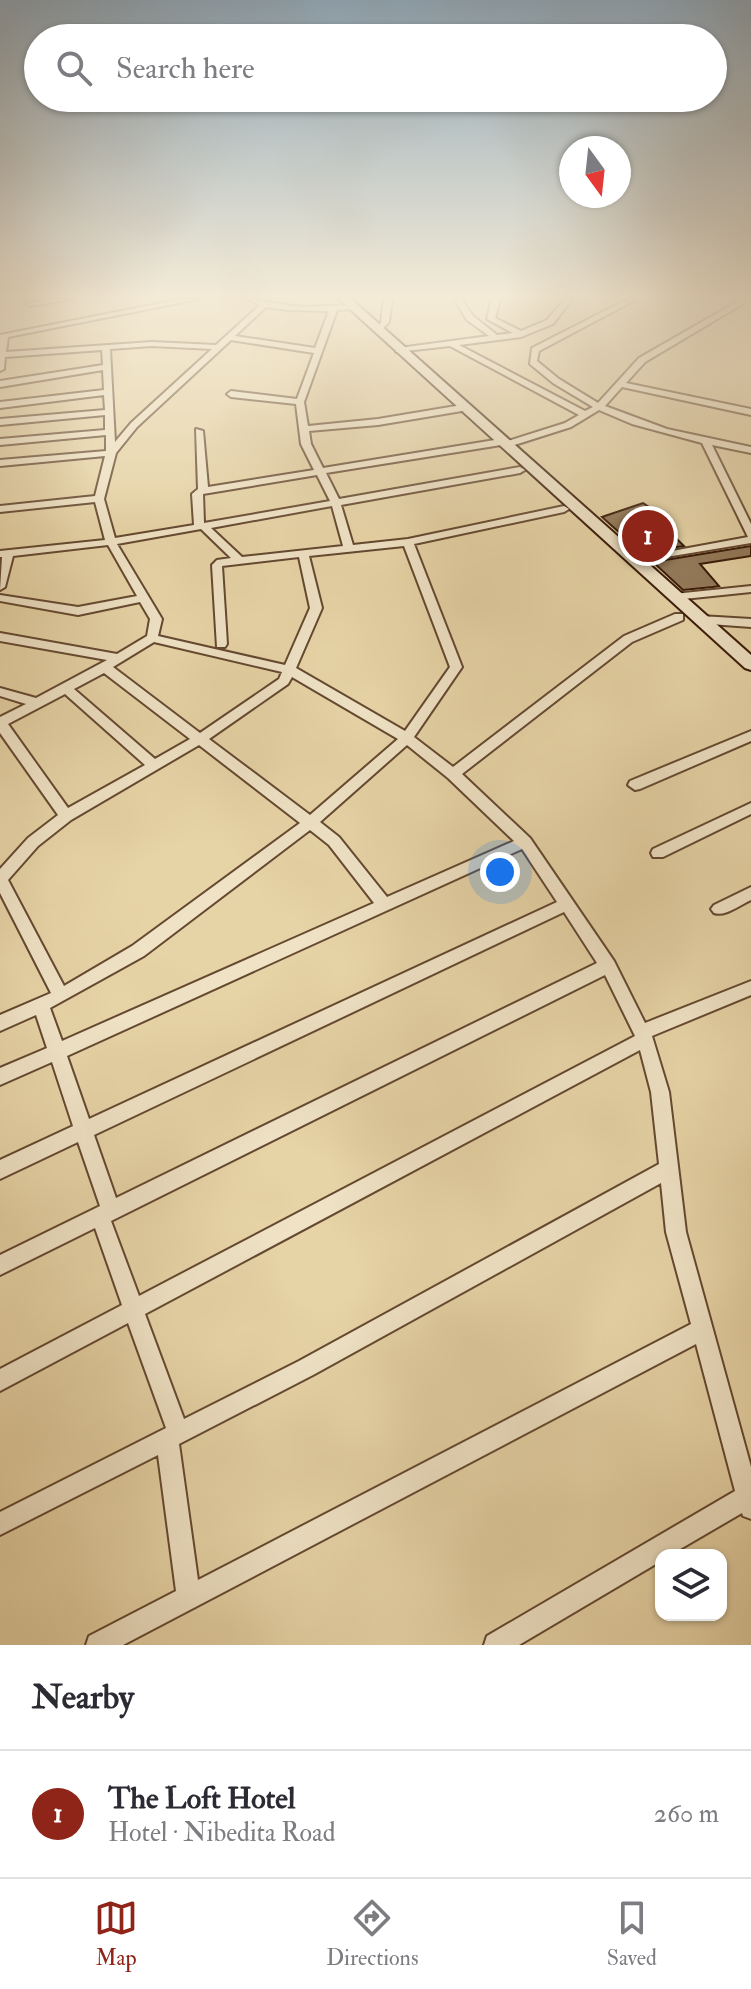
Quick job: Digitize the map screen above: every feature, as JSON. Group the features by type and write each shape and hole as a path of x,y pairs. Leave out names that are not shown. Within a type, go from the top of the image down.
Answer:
{"street":[{"path":"0,384 52,376"},
{"path":"66,816 0,723 120,659 152,638 156,619 111,542 99,499 111,453 107,376"},
{"path":"0,463 111,453 134,425 187,376"},
{"path":"309,376 300,402 306,444 336,503 349,548"},
{"path":"427,376 751,664"},
{"path":"512,376 586,415"},
{"path":"548,376 600,406 662,431 751,450"},
{"path":"238,559 202,526 197,494 503,443 568,425 600,406 627,376"},
{"path":"619,384 751,412"},
{"path":"0,405 108,392"},
{"path":"231,394 300,402"},
{"path":"304,429 378,422 462,408"},
{"path":"0,422 109,412"},
{"path":"199,431 203,491"},
{"path":"0,442 109,432"},
{"path":"634,561 751,538 706,442"},
{"path":"503,443 505,453 520,470 751,680"},
{"path":"0,587 4,554 111,542 520,470"},
{"path":"0,509 99,499"},
{"path":"221,644 217,565 238,559 408,542 564,509"},
{"path":"0,1023 61,996 138,951 311,822 407,738 456,667 408,542"},
{"path":"61,996 0,879 33,842 66,816 200,739 284,681 316,608 303,553"},
{"path":"674,597 751,589"},
{"path":"0,598 82,611 143,598"},
{"path":"453,774 628,639 679,617"},
{"path":"700,620 751,623"},
{"path":"0,637 120,659"},
{"path":"152,638 290,670 407,738 453,774 525,842 608,966 644,1035 660,1092 676,1232 750,1502 496,1645"},
{"path":"105,667 311,822 343,850 384,905"},
{"path":"66,688 154,765"},
{"path":"0,692 37,703"},
{"path":"635,785 751,736"},
{"path":"658,853 751,808"},
{"path":"0,1077 525,842"},
{"path":"719,909 751,893"},
{"path":"0,1170 567,904"},
{"path":"0,1265 608,966"},
{"path":"0,1380 644,1035 751,988"},
{"path":"41,1005 85,1130 105,1214 173,1435 189,1597"},
{"path":"0,1524 306,1368 667,1170"},
{"path":"98,1645 703,1329"}],"building":[{"path":"643,503 658,513 652,515 684,546 641,552 602,517"},
{"path":"751,546 751,556 700,564 719,586 713,587 683,590 653,562"}],"place":[{"name":"The Loft Hotel","path":"648,536"}]}
